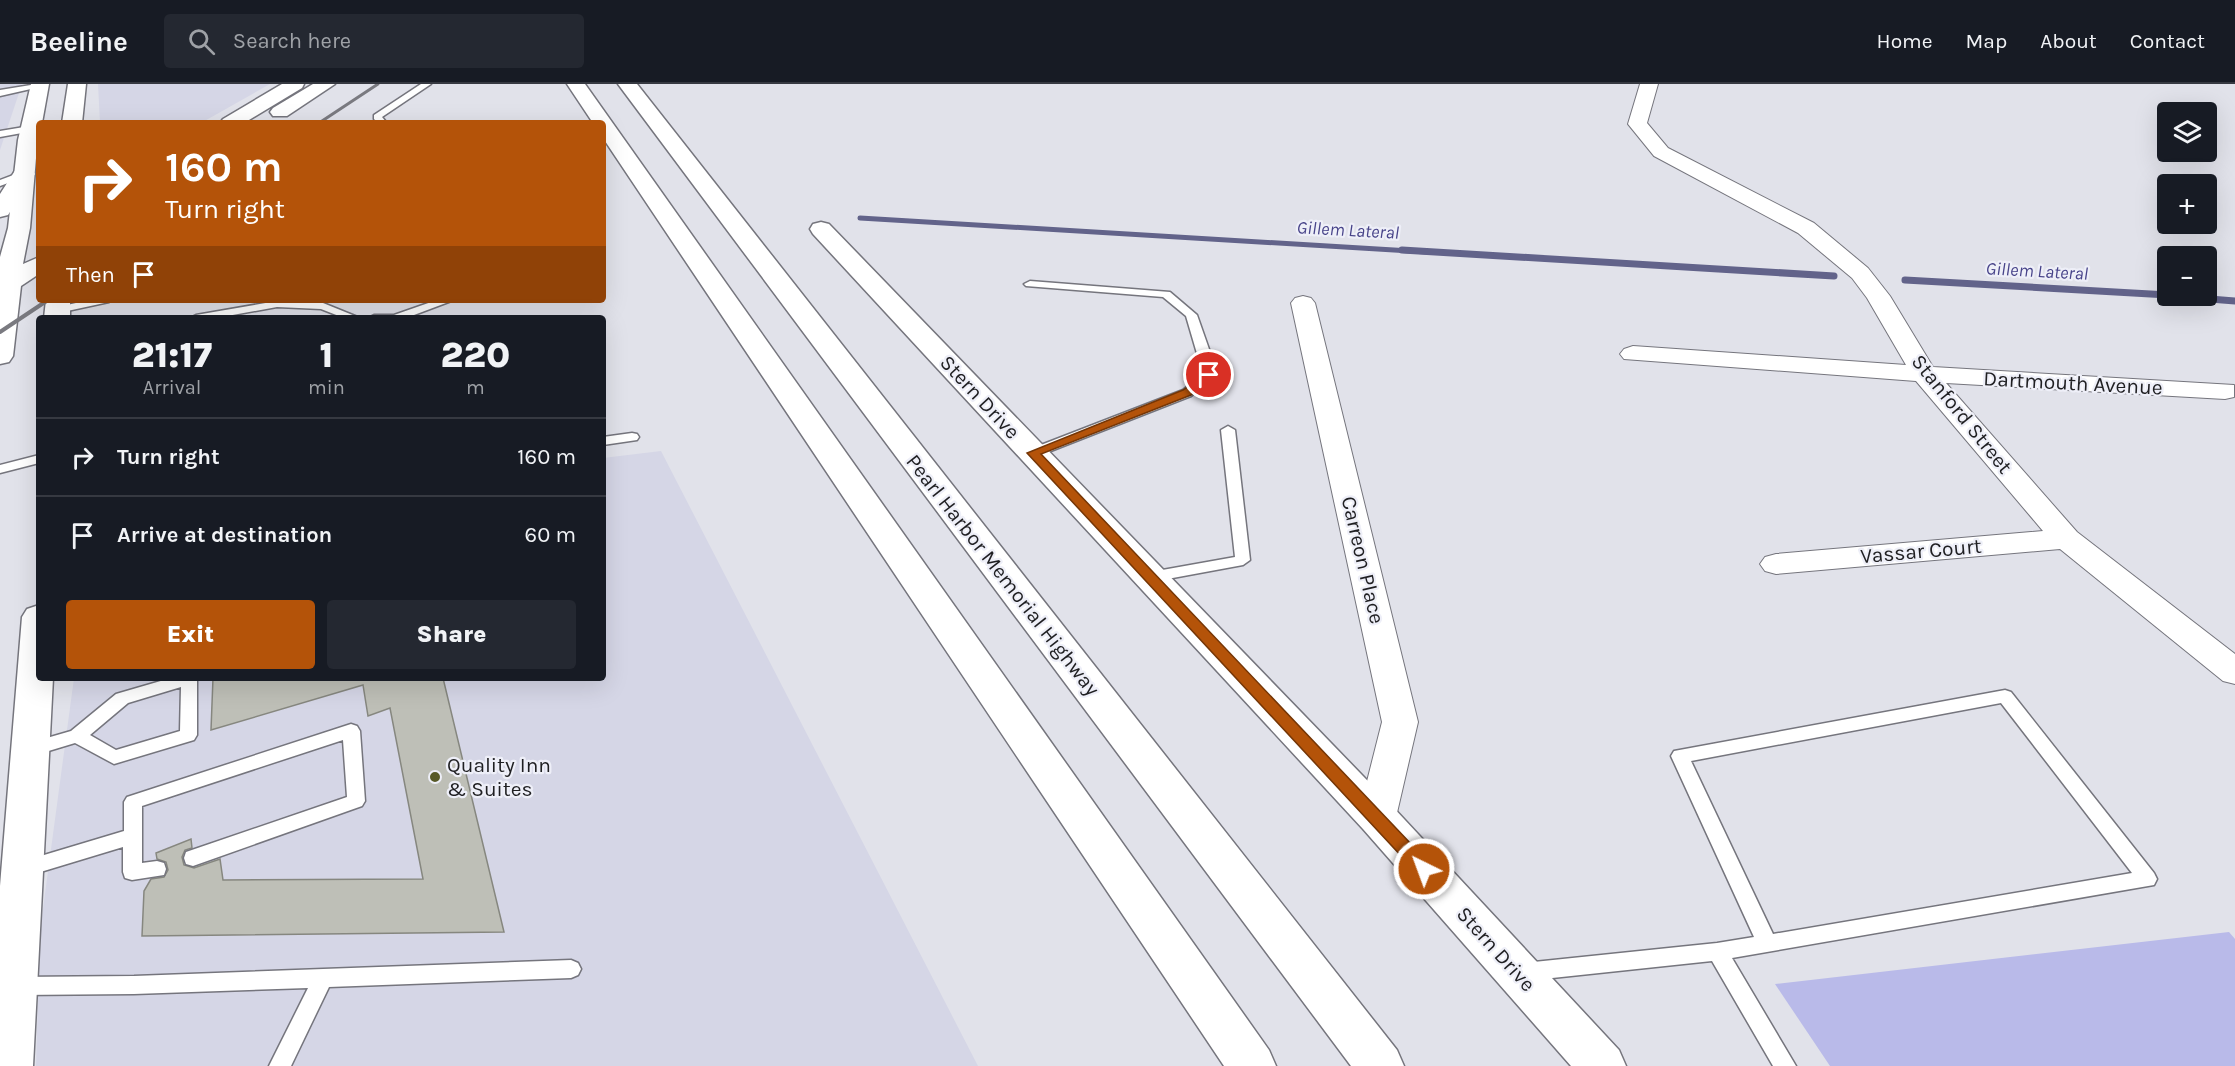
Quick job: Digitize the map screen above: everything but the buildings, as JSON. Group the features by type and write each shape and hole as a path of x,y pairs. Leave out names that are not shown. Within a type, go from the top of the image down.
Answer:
{"main road":[{"path":"72,120 77,84"},
{"path":"233,120 295,84"},
{"path":"269,120 326,84"},
{"path":"576,84 601,120"},
{"name":"Pearl Harbor Memorial Highway","path":"627,84 1380,1066"},
{"path":"0,357 5,272 18,228 30,129 40,85"},
{"path":"606,128 1252,1066"},
{"path":"0,210 24,174"},
{"name":"Stern Drive","path":"821,229 1377,817 1602,1066"},
{"path":"5,272 36,243"},
{"path":"5,272 36,265"},
{"path":"9,1066 7,986 24,868 36,674"}],"street":[{"name":"Stanford Street","path":"1649,84 1637,124 1661,152 1806,228 1860,273 1878,296 1924,374 2066,539 2235,672"},
{"name":"Carreon Place","path":"1303,303 1400,722 1377,817"},
{"name":"Dartmouth Avenue","path":"1633,354 1924,374 2225,391"},
{"name":"Vassar Court","path":"1776,564 2066,539"}],"lane":[{"path":"379,120 376,117 427,84"},
{"path":"0,93 40,85"},
{"path":"0,134 30,129"},
{"path":"0,183 24,174"},
{"path":"1030,284 1166,294 1191,315 1204,352 1209,375 1187,393 1033,453"},
{"path":"58,309 89,303"},
{"path":"213,315 277,304 310,303 346,315"},
{"path":"415,315 435,312"},
{"path":"1151,577 1243,560 1228,430"},
{"path":"606,440 632,436"},
{"path":"0,469 36,460"},
{"path":"32,749 77,736 122,698 182,681"},
{"path":"77,736 114,757 188,735 189,681"},
{"path":"1518,973 1718,952 2147,879 2005,696 1680,756 1767,943"},
{"path":"157,869 132,872 133,802 351,731 356,801 193,858"},
{"path":"24,868 133,836"},
{"path":"1718,952 1785,1066"},
{"path":"7,986 134,985 324,976 570,969"},
{"path":"280,1066 324,976"}],"shaded area":[{"path":"0,84 22,84 0,150"},
{"path":"98,84 270,84 206,120 100,120"},
{"path":"661,451 978,1066 36,1066 40,931 74,681 606,681 606,458"},
{"path":"2229,932 2235,939 2235,1066 1830,1066 1775,984"}],"waterway":[{"name":"Gillem Lateral","path":"860,218 1427,252"},
{"name":"Gillem Lateral","path":"1402,250 1834,276"},
{"name":"Gillem Lateral","path":"1905,280 2157,294"},
{"name":"Gillem Lateral","path":"2217,300 2235,301"}],"railway":[{"path":"324,120 378,84"},
{"path":"0,332 44,303"}],"place":[{"name":"Quality Inn & Suites","path":"435,777"}],"route":[{"path":"1209,375 1187,393 1033,453 1424,869"}]}
